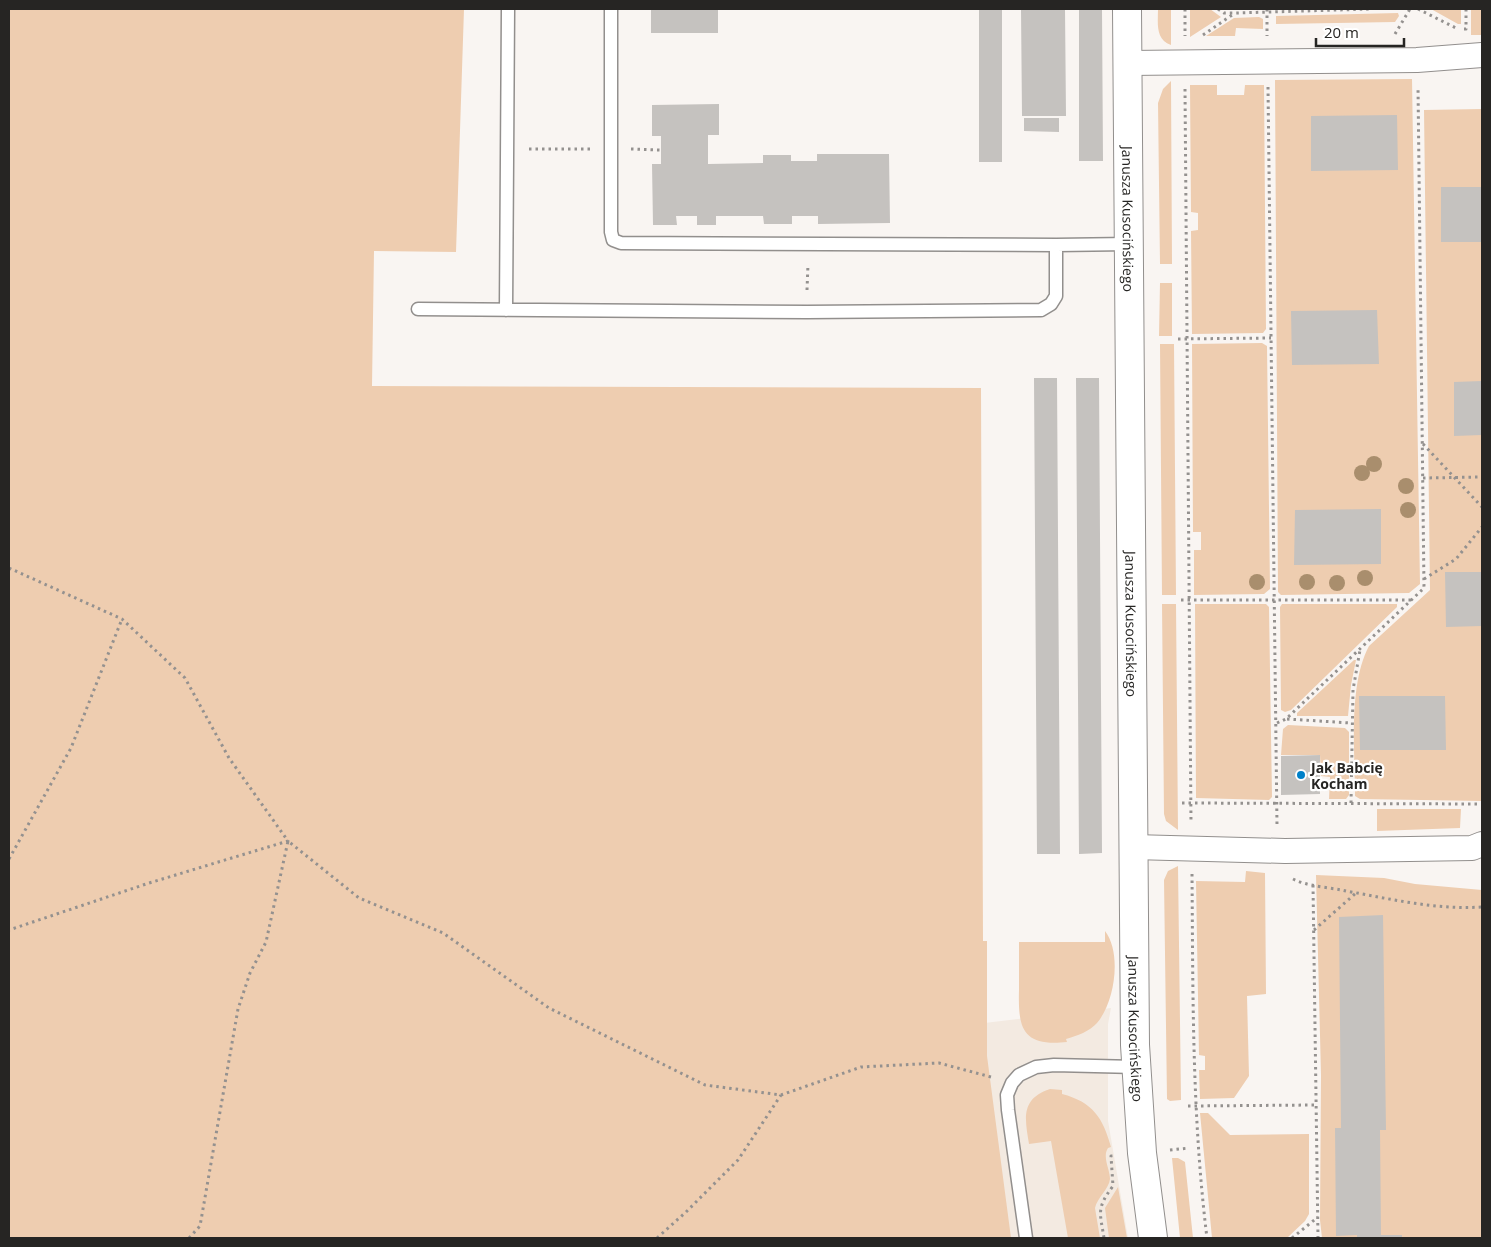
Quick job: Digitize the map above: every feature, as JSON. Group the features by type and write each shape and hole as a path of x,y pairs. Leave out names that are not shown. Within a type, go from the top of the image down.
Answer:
{"street":[{"name":"Janusza Kusocińskiego","path":"1127,9 1136,1067 1142,1153 1153,1238"},
{"path":"1128,63 1185,52 1267,61 1417,60 1482,55"},
{"path":"1134,847 1285,851 1472,848 1482,844"}],"lane":[{"path":"506,310 508,9"},
{"path":"611,9 611,232 613,240 621,243 1129,244"},
{"path":"418,309 807,312 1041,310 1051,304 1056,296 1056,245"},
{"path":"1026,1238 1008,1110 1008,1095 1012,1082 1019,1075 1036,1066 1136,1067"}],"path":[{"path":"1185,9 1193,1034 1198,1148 1207,1238"},
{"path":"1218,9 1224,13 1267,10 1372,9"},
{"path":"1418,9 1454,28 1466,29 1466,9"},
{"path":"1267,10 1277,804"},
{"path":"1185,52 1191,43 1236,13"},
{"path":"1277,723 1286,719 1424,588 1417,60"},
{"path":"508,149 660,150"},
{"path":"1178,339 1271,338"},
{"path":"1422,443 1482,506"},
{"path":"1423,478 1482,477"},
{"path":"1424,579 1456,559 1482,527"},
{"path":"9,568 122,618 185,678 229,758 288,841 359,898 443,933 549,1008 705,1085 781,1095 861,1068 939,1063 1012,1082"},
{"path":"1181,600 1412,600"},
{"path":"9,859 71,748 122,618"},
{"path":"1351,803 1351,723 1353,690 1360,650"},
{"path":"1286,719 1351,723"},
{"path":"1182,803 1482,804"},
{"path":"9,930 149,883 288,841"},
{"path":"189,1238 200,1226 238,1009 250,973 266,942 288,841"},
{"path":"1318,1238 1313,885 1458,909 1482,907"},
{"path":"1314,930 1356,893"},
{"path":"657,1238 738,1160 781,1095"},
{"path":"1188,1106 1316,1106"},
{"path":"1168,1150 1189,1148"},
{"path":"1104,1238 1100,1206 1113,1186 1111,1156 1115,1156"},
{"path":"1292,1238 1318,1217"}],"shaded area":[{"path":"9,9 464,9 456,252 374,251 372,386 981,388 983,941 987,941 987,1056 1011,1238 9,1238"},
{"path":"1158,9 1171,9 1171,45 1162,39 1158,30"},
{"path":"1190,9 1210,9 1221,17 1190,37"},
{"path":"1431,9 1461,9 1461,24 1458,24"},
{"path":"1471,9 1482,9 1482,35 1471,35"},
{"path":"1398,13 1399,16 1395,22 1276,24 1276,16"},
{"path":"1259,17 1263,19 1263,29 1236,28 1235,36 1206,36 1234,18"},
{"path":"1412,79 1420,584 1409,593 1281,595 1278,592 1275,80"},
{"path":"1171,81 1172,264 1160,264 1158,103 1163,89"},
{"path":"1190,85 1217,85 1217,95 1244,95 1245,85 1264,85 1266,329 1263,333 1192,334 1191,231 1198,230 1198,213 1191,212"},
{"path":"1482,109 1482,801 1360,799 1355,796 1354,719 1355,699 1362,662 1369,646 1430,590 1424,110"},
{"path":"1160,283 1172,283 1172,336 1159,336"},
{"path":"1262,343 1267,346 1270,589 1264,594 1194,595 1194,550 1201,550 1201,532 1193,532 1192,344"},
{"path":"1160,344 1174,344 1176,595 1162,595"},
{"path":"1162,604 1176,604 1178,830 1166,821 1164,814"},
{"path":"1195,604 1266,604 1269,607 1272,797 1269,800 1196,798"},
{"path":"1282,604 1397,604 1397,607 1291,710 1285,712 1281,710 1280,607"},
{"path":"1356,660 1348,716 1297,716 1297,713"},
{"path":"1288,725 1345,728 1349,732 1349,795 1346,799 1329,799 1330,777 1321,776 1320,755 1281,755 1283,729"},
{"path":"1377,809 1461,809 1460,828 1377,831"},
{"path":"1178,866 1181,1100 1170,1101 1167,1099 1164,880 1168,871"},
{"path":"1246,871 1265,873 1266,994 1247,996 1249,1076 1234,1098 1200,1099 1199,1070 1205,1070 1205,1056 1199,1055 1196,881 1245,882"},
{"path":"1316,875 1384,878 1415,884 1482,890 1482,1238 1322,1238 1320,1220 1321,1075"},
{"path":"1105,931 1113,952 1115,964 1114,977 1108,1003 1097,1023 1083,1033 1066,1039 1067,1042 1052,1043 1031,1037 1025,1032 1020,1014 1019,942 1105,942"},
{"path":"1111,1008 1108,1024 1108,1121 1128,1238 1005,1238 976,1024"},
{"path":"1050,1089 1062,1090 1062,1094 1073,1097 1089,1107 1100,1120 1108,1137 1111,1147 1106,1152 1106,1159 1110,1179 1095,1208 1100,1238 1068,1238 1051,1141 1029,1144 1026,1118 1029,1104 1040,1093"},
{"path":"1200,1113 1208,1113 1230,1135 1309,1134 1309,1214 1305,1221 1287,1238 1212,1238"},
{"path":"1172,1158 1178,1158 1185,1162 1193,1238 1180,1238"},
{"path":"1118,1187 1127,1238 1109,1238 1105,1208"}],"building":[{"path":"651,9 718,9 718,33 651,33"},
{"path":"979,9 1002,9 1002,162 979,162"},
{"path":"1021,9 1065,9 1066,116 1022,116"},
{"path":"1079,9 1102,9 1103,161 1079,161"},
{"path":"719,104 719,135 708,135 708,164 763,163 763,155 791,155 791,161 817,161 817,154 889,154 890,223 818,224 818,216 792,216 792,224 764,224 763,216 716,216 716,225 697,225 697,216 676,216 677,225 653,225 652,164 661,164 661,136 652,136 652,105"},
{"path":"1397,115 1398,170 1311,171 1311,116"},
{"path":"1024,118 1059,118 1059,132 1024,131"},
{"path":"1441,187 1482,187 1482,242 1441,242"},
{"path":"1377,310 1379,364 1292,365 1291,311"},
{"path":"1034,378 1057,378 1060,854 1037,854"},
{"path":"1076,378 1099,378 1102,853 1079,854"},
{"path":"1482,381 1482,435 1454,436 1454,382"},
{"path":"1381,509 1381,564 1294,565 1295,510"},
{"path":"1445,572 1482,572 1482,626 1446,627"},
{"path":"1359,696 1445,696 1446,750 1360,750"},
{"name":"Jak Babcię Kocham","path":"1320,755 1320,794 1281,795 1281,756"},
{"path":"1383,915 1386,1130 1380,1130 1381,1235 1402,1235 1402,1238 1357,1238 1357,1235 1336,1236 1335,1128 1341,1128 1339,917"}],"place":[{"name":"Jak Babcię Kocham","path":"1301,775"}]}
